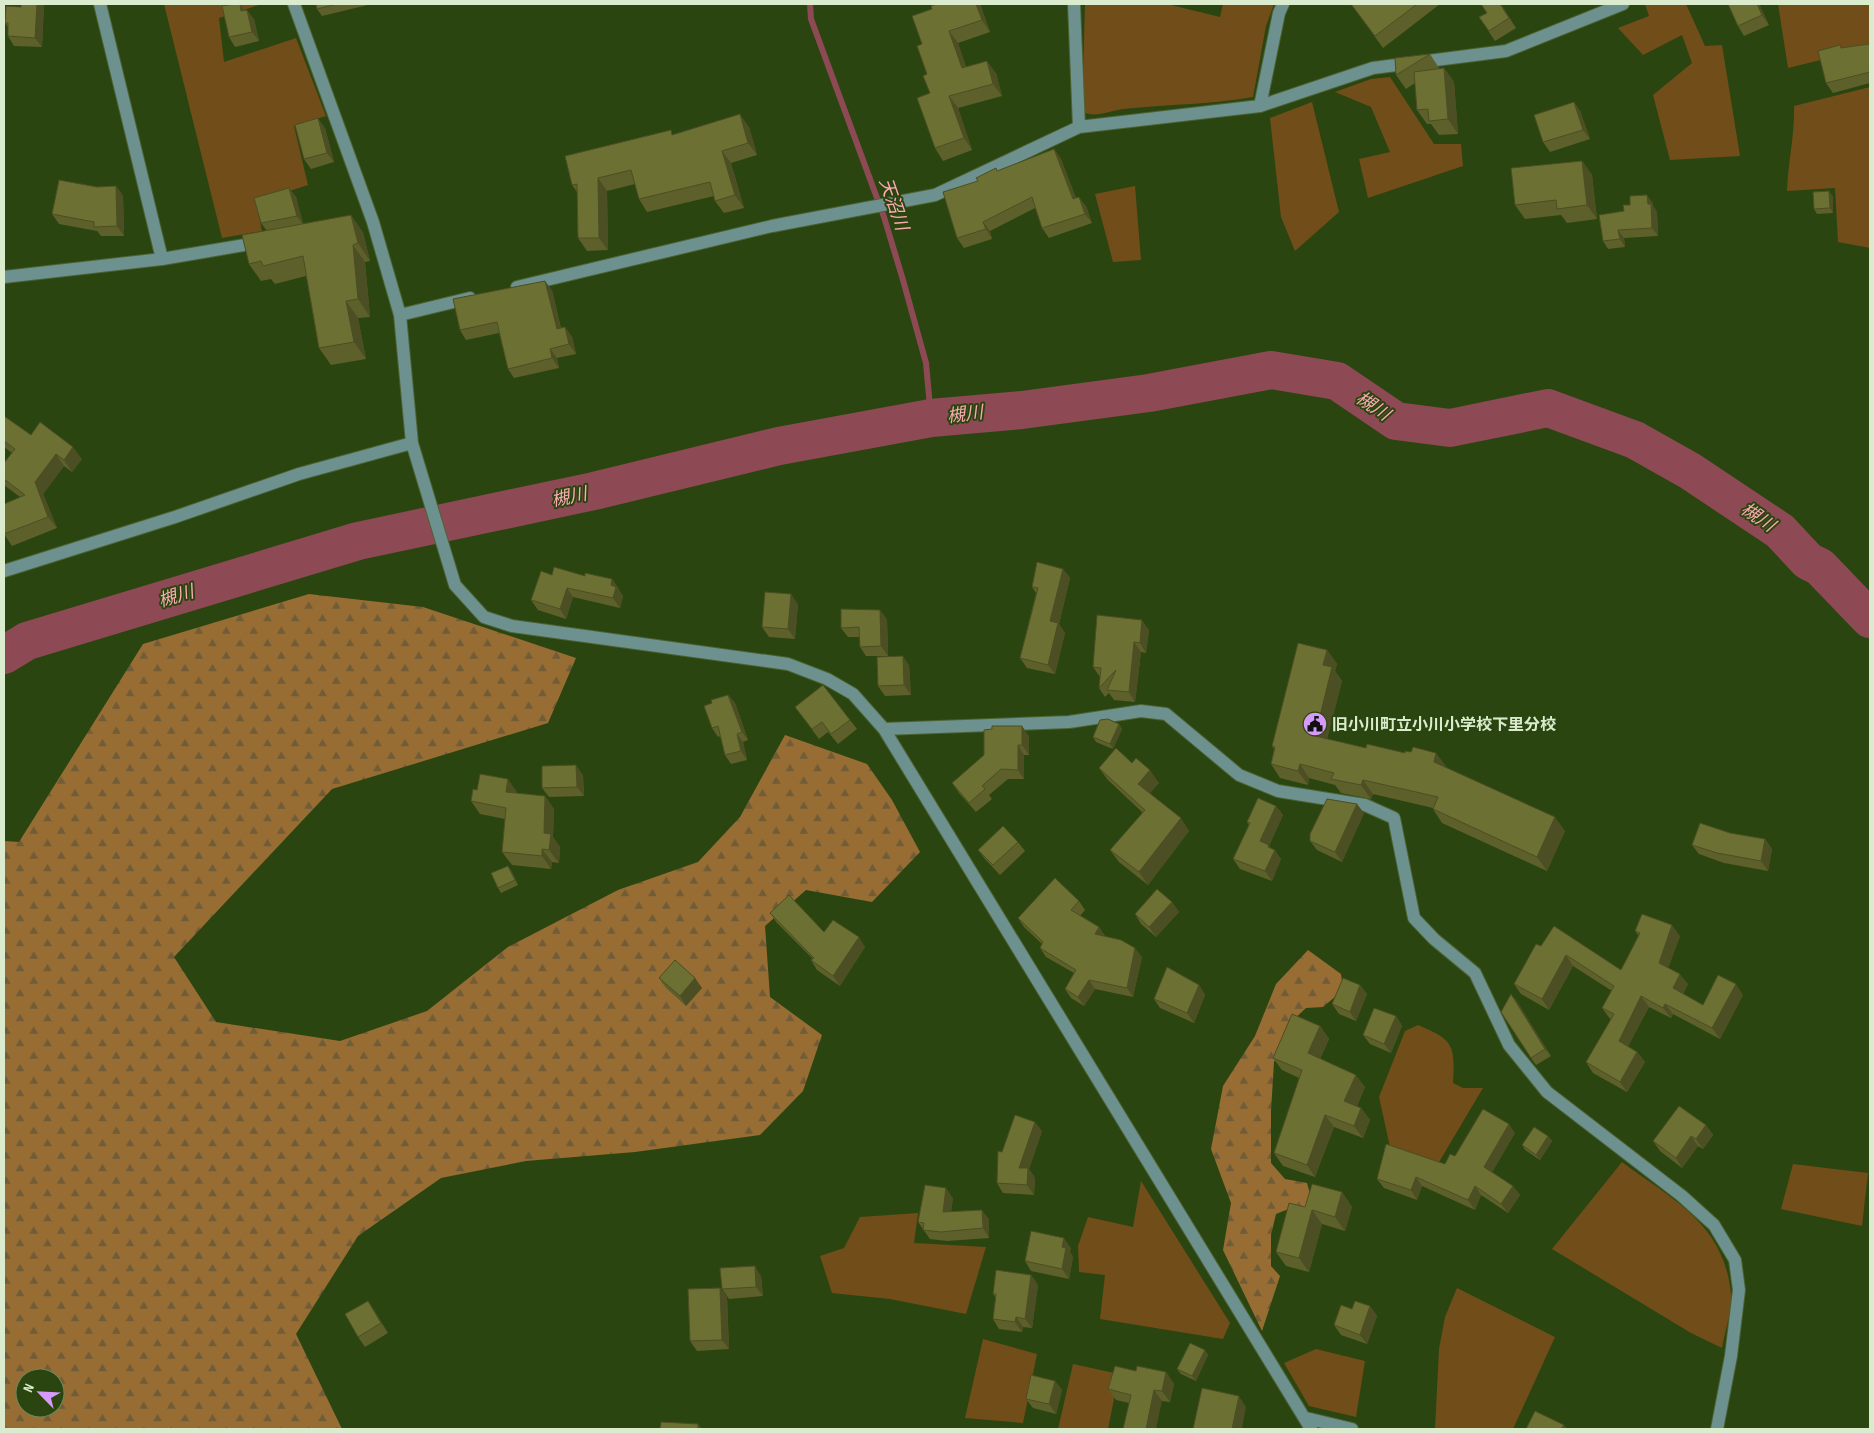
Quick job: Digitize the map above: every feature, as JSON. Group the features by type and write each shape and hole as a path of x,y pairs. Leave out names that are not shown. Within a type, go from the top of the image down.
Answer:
{"street":[{"path":"100,4 162,260"},
{"path":"294,4 400,315 414,448 455,585 484,617 512,626 788,664 828,679 853,694 884,729 1207,1260 1309,1423 1352,1429"},
{"path":"1074,4 1079,127"},
{"path":"1260,106 1279,13 1283,4"},
{"path":"505,290 772,226 935,195 1079,127 1260,106 1373,68 1506,51 1623,4"},
{"path":"4,277 162,260 279,239"},
{"path":"400,315 486,294"},
{"path":"4,571 175,517 299,474 414,448"},
{"path":"884,729 1069,722 1142,711 1166,714 1239,775 1278,791 1366,805 1394,818 1414,918 1434,939 1475,973 1515,1053 1547,1092 1682,1196 1714,1225 1735,1260 1739,1290 1731,1356 1717,1429"}],"shaded area":[{"path":"164,4 262,4 219,18 224,62 296,38 326,116 294,126 308,185 256,202 262,231 222,238"},
{"path":"1085,4 1167,4 1220,17 1223,4 1274,4 1266,26 1253,97 1221,102 1123,109 1097,114 1082,112"},
{"path":"1645,4 1686,4 1705,46 1722,45 1740,156 1670,160 1653,95 1692,63 1682,35 1643,55 1618,28 1649,16"},
{"path":"1778,4 1870,4 1870,48 1788,68"},
{"path":"1390,77 1434,144 1461,144 1463,166 1368,198 1359,159 1390,152 1371,107 1335,92 1371,79"},
{"path":"1870,87 1870,248 1838,242 1835,188 1787,191 1794,106"},
{"path":"1312,102 1339,212 1295,251 1281,217 1270,118"},
{"path":"1135,186 1141,260 1113,262 1095,194"},
{"path":"1418,1025 1439,1035 1450,1045 1453,1060 1453,1083 1463,1088 1483,1088 1439,1162 1390,1147 1379,1097 1405,1031"},
{"path":"1622,1162 1660,1189 1693,1216 1719,1250 1727,1270 1731,1295 1722,1348 1691,1333 1552,1249"},
{"path":"1793,1164 1868,1173 1862,1226 1781,1209"},
{"path":"1141,1181 1230,1323 1223,1339 1100,1319 1105,1275 1079,1272 1078,1246 1088,1217 1133,1227"},
{"path":"918,1213 914,1243 986,1247 966,1314 890,1299 832,1293 820,1256 844,1248 860,1217"},
{"path":"1457,1288 1555,1337 1513,1429 1435,1429 1439,1349 1445,1317"},
{"path":"983,1339 1037,1354 1023,1423 965,1418"},
{"path":"1316,1349 1365,1361 1356,1417 1309,1406 1284,1363"},
{"path":"1073,1364 1119,1374 1108,1429 1058,1429"}],"green space":[{"path":"309,594 423,607 576,658 548,723 332,789 174,957 216,1022 340,1041 427,1011 508,947 618,890 698,862 740,817 785,735 867,764 892,800 920,852 872,902 806,890 765,926 770,997 822,1035 803,1091 760,1135 635,1152 526,1161 441,1178 358,1236 296,1334 342,1429 4,1429 4,841 19,842 143,644"},
{"path":"1308,950 1341,974 1343,990 1323,1007 1306,1008 1291,1022 1274,1062 1271,1111 1271,1163 1285,1179 1307,1183 1312,1201 1307,1212 1291,1208 1276,1214 1271,1235 1271,1266 1280,1276 1262,1331 1223,1250 1231,1203 1211,1149 1223,1086 1255,1036 1276,984"}],"building":[{"path":"21,4 37,4 35,38 8,36 8,23 5,23 6,6 21,7"},
{"path":"240,4 241,11 247,10 252,32 229,37 222,6"},
{"path":"316,4 337,4 317,9"},
{"path":"937,4 976,4 982,20 949,31 962,68 987,61 993,84 949,96 964,138 935,148 917,98 930,93 923,76 927,74 917,46 922,44 912,16 932,9 931,6"},
{"path":"1351,4 1417,4 1375,36"},
{"path":"1481,4 1500,4 1509,18 1489,31 1479,17 1487,13"},
{"path":"1728,4 1757,4 1762,15 1738,26"},
{"path":"1869,44 1870,72 1826,83 1818,51 1840,45 1841,48"},
{"path":"1430,54 1396,75 1395,58"},
{"path":"1444,68 1448,119 1429,121 1428,109 1417,110 1414,72"},
{"path":"1574,102 1583,130 1543,142 1534,115"},
{"path":"740,114 748,143 722,151 735,195 715,201 710,182 639,199 631,170 598,178 599,238 578,238 577,184 572,185 565,156 671,130 672,135"},
{"path":"318,118 327,153 304,159 295,125"},
{"path":"1054,149 1073,199 1079,197 1085,214 1042,228 1032,197 983,222 986,229 957,238 943,192 978,181 976,178 996,168 997,171"},
{"path":"1582,161 1587,205 1557,209 1556,200 1515,205 1511,168"},
{"path":"59,180 97,187 116,186 117,226 94,227 94,222 52,214"},
{"path":"289,188 297,216 261,223 254,198"},
{"path":"1829,191 1830,208 1814,209 1813,192"},
{"path":"1647,195 1648,204 1651,204 1652,228 1618,230 1620,239 1603,241 1599,215 1624,211 1623,205 1630,205 1630,196"},
{"path":"351,215 358,243 353,245 358,299 346,301 354,342 319,348 303,256 263,266 261,261 249,264 242,235"},
{"path":"545,281 557,329 565,327 569,344 550,349 552,358 508,369 497,322 460,330 453,299"},
{"path":"4,416 31,435 40,422 73,447 64,460 56,454 35,482 48,517 4,534 4,504 25,495 4,479 4,463 15,449 4,441"},
{"path":"1037,562 1063,569 1050,621 1058,623 1048,665 1020,658 1038,588 1032,587"},
{"path":"554,567 585,576 585,573 612,579 611,585 616,587 613,598 567,588 560,609 531,600 541,571 552,575"},
{"path":"765,592 791,594 788,629 762,627"},
{"path":"841,609 880,610 881,646 860,647 859,627 841,628"},
{"path":"1097,615 1142,620 1140,643 1134,642 1129,692 1107,690 1116,670 1099,688 1101,668 1093,667"},
{"path":"1298,643 1327,650 1323,665 1332,667 1315,736 1366,748 1367,744 1405,753 1405,751 1411,752 1413,747 1436,753 1434,762 1555,817 1537,857 1433,809 1438,797 1363,780 1361,785 1331,779 1334,773 1300,764 1298,771 1271,764 1275,747 1272,746"},
{"path":"903,656 904,685 878,686 877,657"},
{"path":"823,685 850,720 831,734 822,722 812,729 795,707"},
{"path":"728,695 742,732 737,734 741,751 725,755 718,726 712,728 704,706 712,703 711,700"},
{"path":"1108,719 1119,724 1110,744 1093,737 1100,720"},
{"path":"992,726 1022,726 1022,745 1018,745 1018,770 1001,769 982,786 985,789 969,803 952,783 984,755 984,730 992,729"},
{"path":"1116,748 1132,763 1136,758 1150,770 1138,784 1181,818 1139,872 1110,850 1145,810 1099,768"},
{"path":"576,765 577,787 542,788 542,766"},
{"path":"480,774 508,779 506,792 545,796 544,833 551,834 549,850 542,849 542,856 502,852 506,808 471,801 473,789 477,790"},
{"path":"1258,798 1276,806 1260,841 1275,850 1265,871 1233,859 1250,823 1247,822"},
{"path":"1327,799 1357,804 1335,852 1310,841 1310,834"},
{"path":"1700,823 1730,833 1765,839 1761,861 1717,853 1692,845"},
{"path":"1003,826 1018,842 993,865 978,850"},
{"path":"508,866 515,880 498,888 491,873"},
{"path":"1055,878 1079,901 1071,910 1099,927 1095,934 1121,940 1135,948 1127,988 1089,980 1078,997 1065,989 1076,970 1040,948 1043,942 1018,918"},
{"path":"1157,889 1172,902 1149,927 1135,914"},
{"path":"789,895 824,932 833,920 859,937 833,976 811,960 814,958 770,913"},
{"path":"1642,914 1672,925 1659,963 1680,974 1673,988 1703,1005 1718,975 1736,984 1712,1028 1665,1004 1663,1008 1641,996 1619,1041 1637,1052 1620,1082 1586,1062 1614,1014 1602,1008 1614,986 1566,955 1542,999 1514,984 1536,944 1541,946 1554,926 1621,970 1640,933 1635,931"},
{"path":"675,960 695,978 680,996 659,978"},
{"path":"1167,967 1199,985 1187,1013 1154,999"},
{"path":"1343,978 1360,985 1350,1012 1332,1004"},
{"path":"1511,994 1545,1049 1531,1058 1501,1012"},
{"path":"1374,1008 1396,1016 1384,1044 1363,1035"},
{"path":"1292,1014 1320,1026 1308,1053 1356,1075 1344,1101 1361,1108 1354,1126 1325,1115 1307,1165 1274,1153 1302,1070 1273,1058"},
{"path":"1679,1106 1706,1125 1696,1139 1691,1136 1676,1158 1653,1141"},
{"path":"1483,1109 1509,1124 1484,1167 1513,1186 1501,1204 1475,1186 1468,1200 1416,1177 1411,1190 1377,1179 1386,1144 1445,1164 1450,1154 1455,1156"},
{"path":"1015,1115 1035,1122 1019,1168 1028,1168 1027,1185 997,1183 998,1151 1002,1152"},
{"path":"1534,1127 1548,1136 1536,1155 1522,1145"},
{"path":"1312,1184 1342,1192 1335,1217 1312,1210 1299,1258 1276,1252 1289,1203 1305,1207"},
{"path":"925,1185 946,1188 943,1212 982,1210 983,1228 941,1232 923,1230 924,1223 918,1222"},
{"path":"1031,1231 1064,1238 1062,1247 1066,1248 1062,1269 1025,1261"},
{"path":"755,1266 756,1287 722,1289 720,1268"},
{"path":"996,1270 1031,1275 1025,1319 1016,1317 1015,1322 993,1319 996,1294 993,1294"},
{"path":"720,1288 722,1340 690,1341 688,1289"},
{"path":"368,1301 381,1323 358,1337 345,1314"},
{"path":"1355,1301 1370,1306 1360,1335 1334,1325 1341,1305 1352,1309"},
{"path":"1190,1343 1205,1350 1192,1376 1177,1369"},
{"path":"1115,1366 1136,1371 1137,1366 1166,1372 1162,1391 1154,1390 1146,1429 1123,1429 1131,1395 1108,1389"},
{"path":"1031,1375 1055,1381 1049,1404 1026,1399"},
{"path":"1202,1388 1239,1396 1232,1429 1193,1429"},
{"path":"1535,1411 1564,1425 1561,1429 1526,1429"},
{"path":"661,1422 698,1424 698,1429 660,1429"}],"waterway":[{"name":"天沼川","path":"810,4 811,19 884,217 903,280 926,363 931,418"},
{"name":"槻川","path":"4,655 27,641 358,541 594,491 779,446 931,418 1022,410 1149,393 1271,370 1337,381 1396,421 1450,428 1548,408 1635,440 1690,471 1780,531 1808,561 1820,567 1870,619"}],"place":[{"name":"旧小川町立小川小学校下里分校","path":"1315,724"}]}
